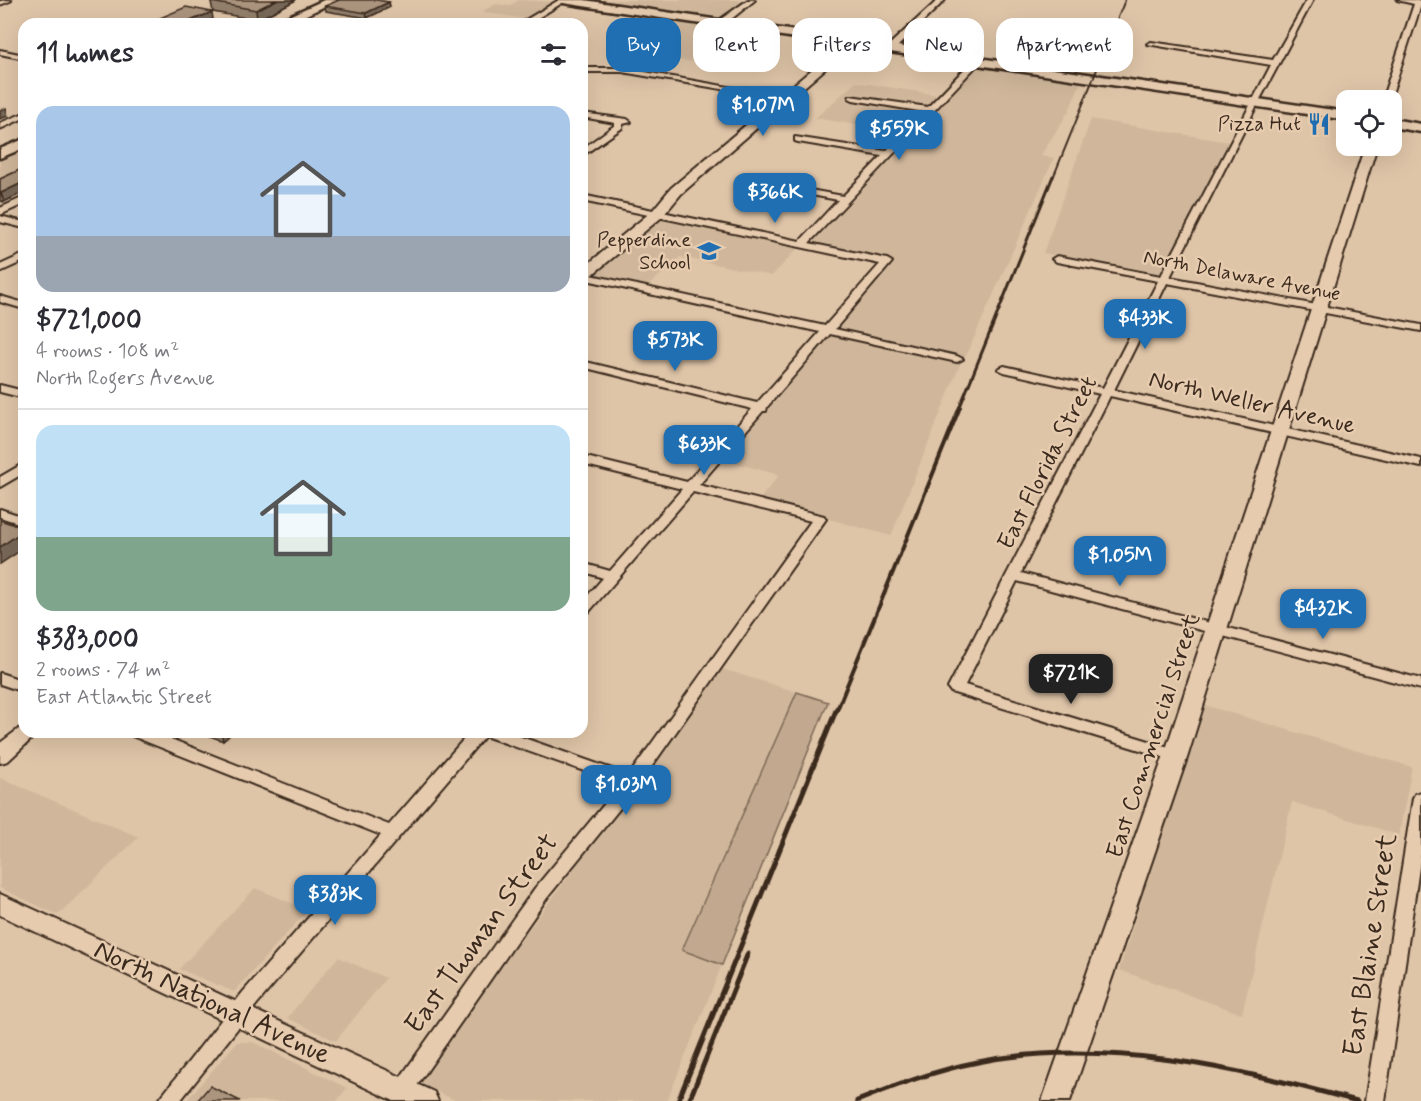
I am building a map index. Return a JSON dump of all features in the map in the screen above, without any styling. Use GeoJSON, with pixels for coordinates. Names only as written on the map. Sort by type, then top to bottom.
{"type":"FeatureCollection","features":[{"type":"Feature","properties":{"kind":"main road"},"geometry":{"type":"LineString","coordinates":[[309,9],[321,0]]}},
{"type":"Feature","properties":{"kind":"main road"},"geometry":{"type":"LineString","coordinates":[[290,18],[333,0]]}},
{"type":"Feature","properties":{"kind":"main road"},"geometry":{"type":"LineString","coordinates":[[564,0],[597,2]]}},
{"type":"Feature","properties":{"kind":"main road"},"geometry":{"type":"LineString","coordinates":[[573,0],[693,18]]}},
{"type":"Feature","properties":{"kind":"main road"},"geometry":{"type":"LineString","coordinates":[[984,62],[1109,83],[1336,114]]}},
{"type":"Feature","properties":{"kind":"main road"},"geometry":{"type":"LineString","coordinates":[[1402,125],[1421,128]]}},
{"type":"Feature","properties":{"kind":"main road"},"geometry":{"type":"LineString","coordinates":[[0,154],[18,146]]}},
{"type":"Feature","properties":{"kind":"street"},"geometry":{"type":"LineString","coordinates":[[0,3],[8,0]]}},
{"type":"Feature","properties":{"kind":"street"},"geometry":{"type":"LineString","coordinates":[[533,18],[564,0]]}},
{"type":"Feature","properties":{"kind":"street"},"geometry":{"type":"LineString","coordinates":[[728,18],[752,0]]}},
{"type":"Feature","properties":{"kind":"street"},"geometry":{"type":"LineString","coordinates":[[892,47],[942,0]]}},
{"type":"Feature","properties":{"kind":"street","name":"East Florida Street"},"geometry":{"type":"LineString","coordinates":[[1176,754],[956,688],[1254,103],[1310,0]]}},
{"type":"Feature","properties":{"kind":"street"},"geometry":{"type":"LineString","coordinates":[[1389,90],[1419,2],[1400,0]]}},
{"type":"Feature","properties":{"kind":"street"},"geometry":{"type":"LineString","coordinates":[[1151,45],[1276,63]]}},
{"type":"Feature","properties":{"kind":"street"},"geometry":{"type":"LineString","coordinates":[[0,52],[18,56]]}},
{"type":"Feature","properties":{"kind":"street"},"geometry":{"type":"LineString","coordinates":[[588,70],[622,70],[786,98]]}},
{"type":"Feature","properties":{"kind":"street"},"geometry":{"type":"LineString","coordinates":[[588,271],[657,214],[676,191],[816,72]]}},
{"type":"Feature","properties":{"kind":"street"},"geometry":{"type":"LineString","coordinates":[[802,244],[966,72]]}},
{"type":"Feature","properties":{"kind":"street"},"geometry":{"type":"LineString","coordinates":[[853,98],[930,110]]}},
{"type":"Feature","properties":{"kind":"street"},"geometry":{"type":"LineString","coordinates":[[588,116],[624,123],[588,148]]}},
{"type":"Feature","properties":{"kind":"street"},"geometry":{"type":"LineString","coordinates":[[0,126],[18,118]]}},
{"type":"Feature","properties":{"kind":"street"},"geometry":{"type":"LineString","coordinates":[[798,139],[887,154]]}},
{"type":"Feature","properties":{"kind":"street","name":"East Commercial Street"},"geometry":{"type":"LineString","coordinates":[[1056,1101],[1176,754],[1368,156]]}},
{"type":"Feature","properties":{"kind":"street"},"geometry":{"type":"LineString","coordinates":[[753,181],[845,199]]}},
{"type":"Feature","properties":{"kind":"street"},"geometry":{"type":"LineString","coordinates":[[588,199],[887,262],[762,408],[588,604]]}},
{"type":"Feature","properties":{"kind":"street"},"geometry":{"type":"LineString","coordinates":[[0,212],[18,203]]}},
{"type":"Feature","properties":{"kind":"street"},"geometry":{"type":"LineString","coordinates":[[0,219],[18,223]]}},
{"type":"Feature","properties":{"kind":"street","name":"North Delaware Avenue"},"geometry":{"type":"LineString","coordinates":[[1057,259],[1421,328]]}},
{"type":"Feature","properties":{"kind":"street"},"geometry":{"type":"LineString","coordinates":[[0,269],[18,260]]}},
{"type":"Feature","properties":{"kind":"street"},"geometry":{"type":"LineString","coordinates":[[588,277],[957,359]]}},
{"type":"Feature","properties":{"kind":"street"},"geometry":{"type":"LineString","coordinates":[[0,300],[18,304]]}},
{"type":"Feature","properties":{"kind":"street"},"geometry":{"type":"LineString","coordinates":[[588,365],[762,408]]}},
{"type":"Feature","properties":{"kind":"street","name":"North Weller Avenue"},"geometry":{"type":"LineString","coordinates":[[1004,369],[1421,463]]}},
{"type":"Feature","properties":{"kind":"street"},"geometry":{"type":"LineString","coordinates":[[0,388],[18,393]]}},
{"type":"Feature","properties":{"kind":"street"},"geometry":{"type":"LineString","coordinates":[[588,462],[690,489]]}},
{"type":"Feature","properties":{"kind":"street"},"geometry":{"type":"LineString","coordinates":[[0,483],[18,471]]}},
{"type":"Feature","properties":{"kind":"street","name":"East Thoman Street"},"geometry":{"type":"LineString","coordinates":[[413,1096],[541,893],[632,782],[819,519],[690,489]]}},
{"type":"Feature","properties":{"kind":"street"},"geometry":{"type":"LineString","coordinates":[[0,513],[18,520]]}},
{"type":"Feature","properties":{"kind":"street"},"geometry":{"type":"LineString","coordinates":[[588,569],[612,576]]}},
{"type":"Feature","properties":{"kind":"street"},"geometry":{"type":"LineString","coordinates":[[1015,576],[1421,684]]}},
{"type":"Feature","properties":{"kind":"street"},"geometry":{"type":"LineString","coordinates":[[0,678],[18,685]]}},
{"type":"Feature","properties":{"kind":"street"},"geometry":{"type":"LineString","coordinates":[[0,755],[21,738]]}},
{"type":"Feature","properties":{"kind":"street"},"geometry":{"type":"LineString","coordinates":[[153,738],[391,832]]}},
{"type":"Feature","properties":{"kind":"street"},"geometry":{"type":"LineString","coordinates":[[168,1101],[236,1014],[473,738]]}},
{"type":"Feature","properties":{"kind":"street"},"geometry":{"type":"LineString","coordinates":[[507,738],[632,782]]}},
{"type":"Feature","properties":{"kind":"street","name":"East Blaine Street"},"geometry":{"type":"LineString","coordinates":[[1375,1101],[1416,862],[1421,798]]}},
{"type":"Feature","properties":{"kind":"street","name":"North National Avenue"},"geometry":{"type":"LineString","coordinates":[[0,904],[413,1096]]}},
{"type":"Feature","properties":{"kind":"shaded area"},"geometry":{"type":"Polygon","coordinates":[[[519,0],[557,2],[529,18],[481,12],[496,4],[509,6],[519,0]]]}},
{"type":"Feature","properties":{"kind":"shaded area"},"geometry":{"type":"Polygon","coordinates":[[[596,0],[746,1],[721,18],[596,0]]]}},
{"type":"Feature","properties":{"kind":"shaded area"},"geometry":{"type":"Polygon","coordinates":[[[681,20],[693,22],[693,62],[681,60],[681,20]]]}},
{"type":"Feature","properties":{"kind":"shaded area"},"geometry":{"type":"Polygon","coordinates":[[[984,67],[996,69],[996,72],[1015,72],[1081,82],[1069,111],[1041,155],[1054,158],[967,354],[963,358],[839,329],[839,325],[891,260],[809,242],[969,72],[984,72],[984,67]]]}},
{"type":"Feature","properties":{"kind":"shaded area"},"geometry":{"type":"Polygon","coordinates":[[[856,82],[938,95],[903,133],[815,118],[856,82]]]}},
{"type":"Feature","properties":{"kind":"shaded area"},"geometry":{"type":"Polygon","coordinates":[[[1091,119],[1229,142],[1160,276],[1043,253],[1091,119]]]}},
{"type":"Feature","properties":{"kind":"shaded area"},"geometry":{"type":"Polygon","coordinates":[[[18,150],[18,198],[0,207],[0,159],[18,150]]]}},
{"type":"Feature","properties":{"kind":"shaded area","name":"Pepperdine School"},"geometry":{"type":"Polygon","coordinates":[[[662,218],[800,246],[772,276],[680,257],[648,286],[594,274],[662,218]]]}},
{"type":"Feature","properties":{"kind":"shaded area"},"geometry":{"type":"Polygon","coordinates":[[[838,335],[961,362],[891,536],[759,500],[779,475],[721,459],[830,336],[838,335]]]}},
{"type":"Feature","properties":{"kind":"shaded area"},"geometry":{"type":"Polygon","coordinates":[[[719,668],[797,692],[682,950],[722,965],[667,1101],[457,1101],[424,1086],[420,1082],[425,1068],[634,789],[719,668]]]}},
{"type":"Feature","properties":{"kind":"shaded area"},"geometry":{"type":"Polygon","coordinates":[[[797,692],[828,702],[722,965],[682,950],[797,692]]]}},
{"type":"Feature","properties":{"kind":"shaded area"},"geometry":{"type":"Polygon","coordinates":[[[1204,705],[1412,767],[1399,835],[1292,802],[1242,1014],[1119,970],[1204,705]]]}},
{"type":"Feature","properties":{"kind":"shaded area"},"geometry":{"type":"Polygon","coordinates":[[[0,778],[139,837],[58,915],[0,888],[0,778]]]}},
{"type":"Feature","properties":{"kind":"shaded area"},"geometry":{"type":"Polygon","coordinates":[[[255,888],[308,910],[234,992],[179,969],[255,888]]]}},
{"type":"Feature","properties":{"kind":"shaded area"},"geometry":{"type":"Polygon","coordinates":[[[338,957],[386,978],[336,1041],[287,1018],[338,957]]]}},
{"type":"Feature","properties":{"kind":"shaded area"},"geometry":{"type":"Polygon","coordinates":[[[237,1042],[253,1042],[347,1088],[337,1101],[186,1101],[237,1042]]]}},
{"type":"Feature","properties":{"kind":"building"},"geometry":{"type":"Polygon","coordinates":[[[217,0],[276,0],[256,10],[211,2],[217,0]]]}},
{"type":"Feature","properties":{"kind":"building"},"geometry":{"type":"Polygon","coordinates":[[[339,0],[389,2],[366,13],[325,6],[339,0]]]}},
{"type":"Feature","properties":{"kind":"building"},"geometry":{"type":"Polygon","coordinates":[[[186,7],[212,12],[198,18],[160,18],[186,7]]]}},
{"type":"Feature","properties":{"kind":"building"},"geometry":{"type":"Polygon","coordinates":[[[18,171],[18,185],[0,193],[0,179],[18,171]]]}},
{"type":"Feature","properties":{"kind":"building"},"geometry":{"type":"Polygon","coordinates":[[[0,520],[18,526],[18,534],[0,547],[0,520]]]}},
{"type":"Feature","properties":{"kind":"building"},"geometry":{"type":"Polygon","coordinates":[[[210,1086],[240,1101],[197,1101],[210,1086]]]}},
{"type":"Feature","properties":{"kind":"railway"},"geometry":{"type":"LineString","coordinates":[[1053,178],[1125,0]]}},
{"type":"Feature","properties":{"kind":"railway"},"geometry":{"type":"LineString","coordinates":[[959,409],[1053,176]]}},
{"type":"Feature","properties":{"kind":"railway"},"geometry":{"type":"LineString","coordinates":[[837,710],[960,407]]}},
{"type":"Feature","properties":{"kind":"railway"},"geometry":{"type":"LineString","coordinates":[[678,1101],[837,708]]}},
{"type":"Feature","properties":{"kind":"railway"},"geometry":{"type":"LineString","coordinates":[[689,1101],[748,953]]}},
{"type":"Feature","properties":{"kind":"railway"},"geometry":{"type":"LineString","coordinates":[[857,1101],[917,1078],[962,1065],[1026,1055],[1074,1053],[1122,1055],[1217,1068],[1264,1077],[1357,1101]]}},
{"type":"Feature","properties":{"kind":"place","name":"Pizza Hut"},"geometry":{"type":"Point","coordinates":[1319,124]}},
{"type":"Feature","properties":{"kind":"place","name":"Pepperdine School"},"geometry":{"type":"Point","coordinates":[709,251]}}]}
